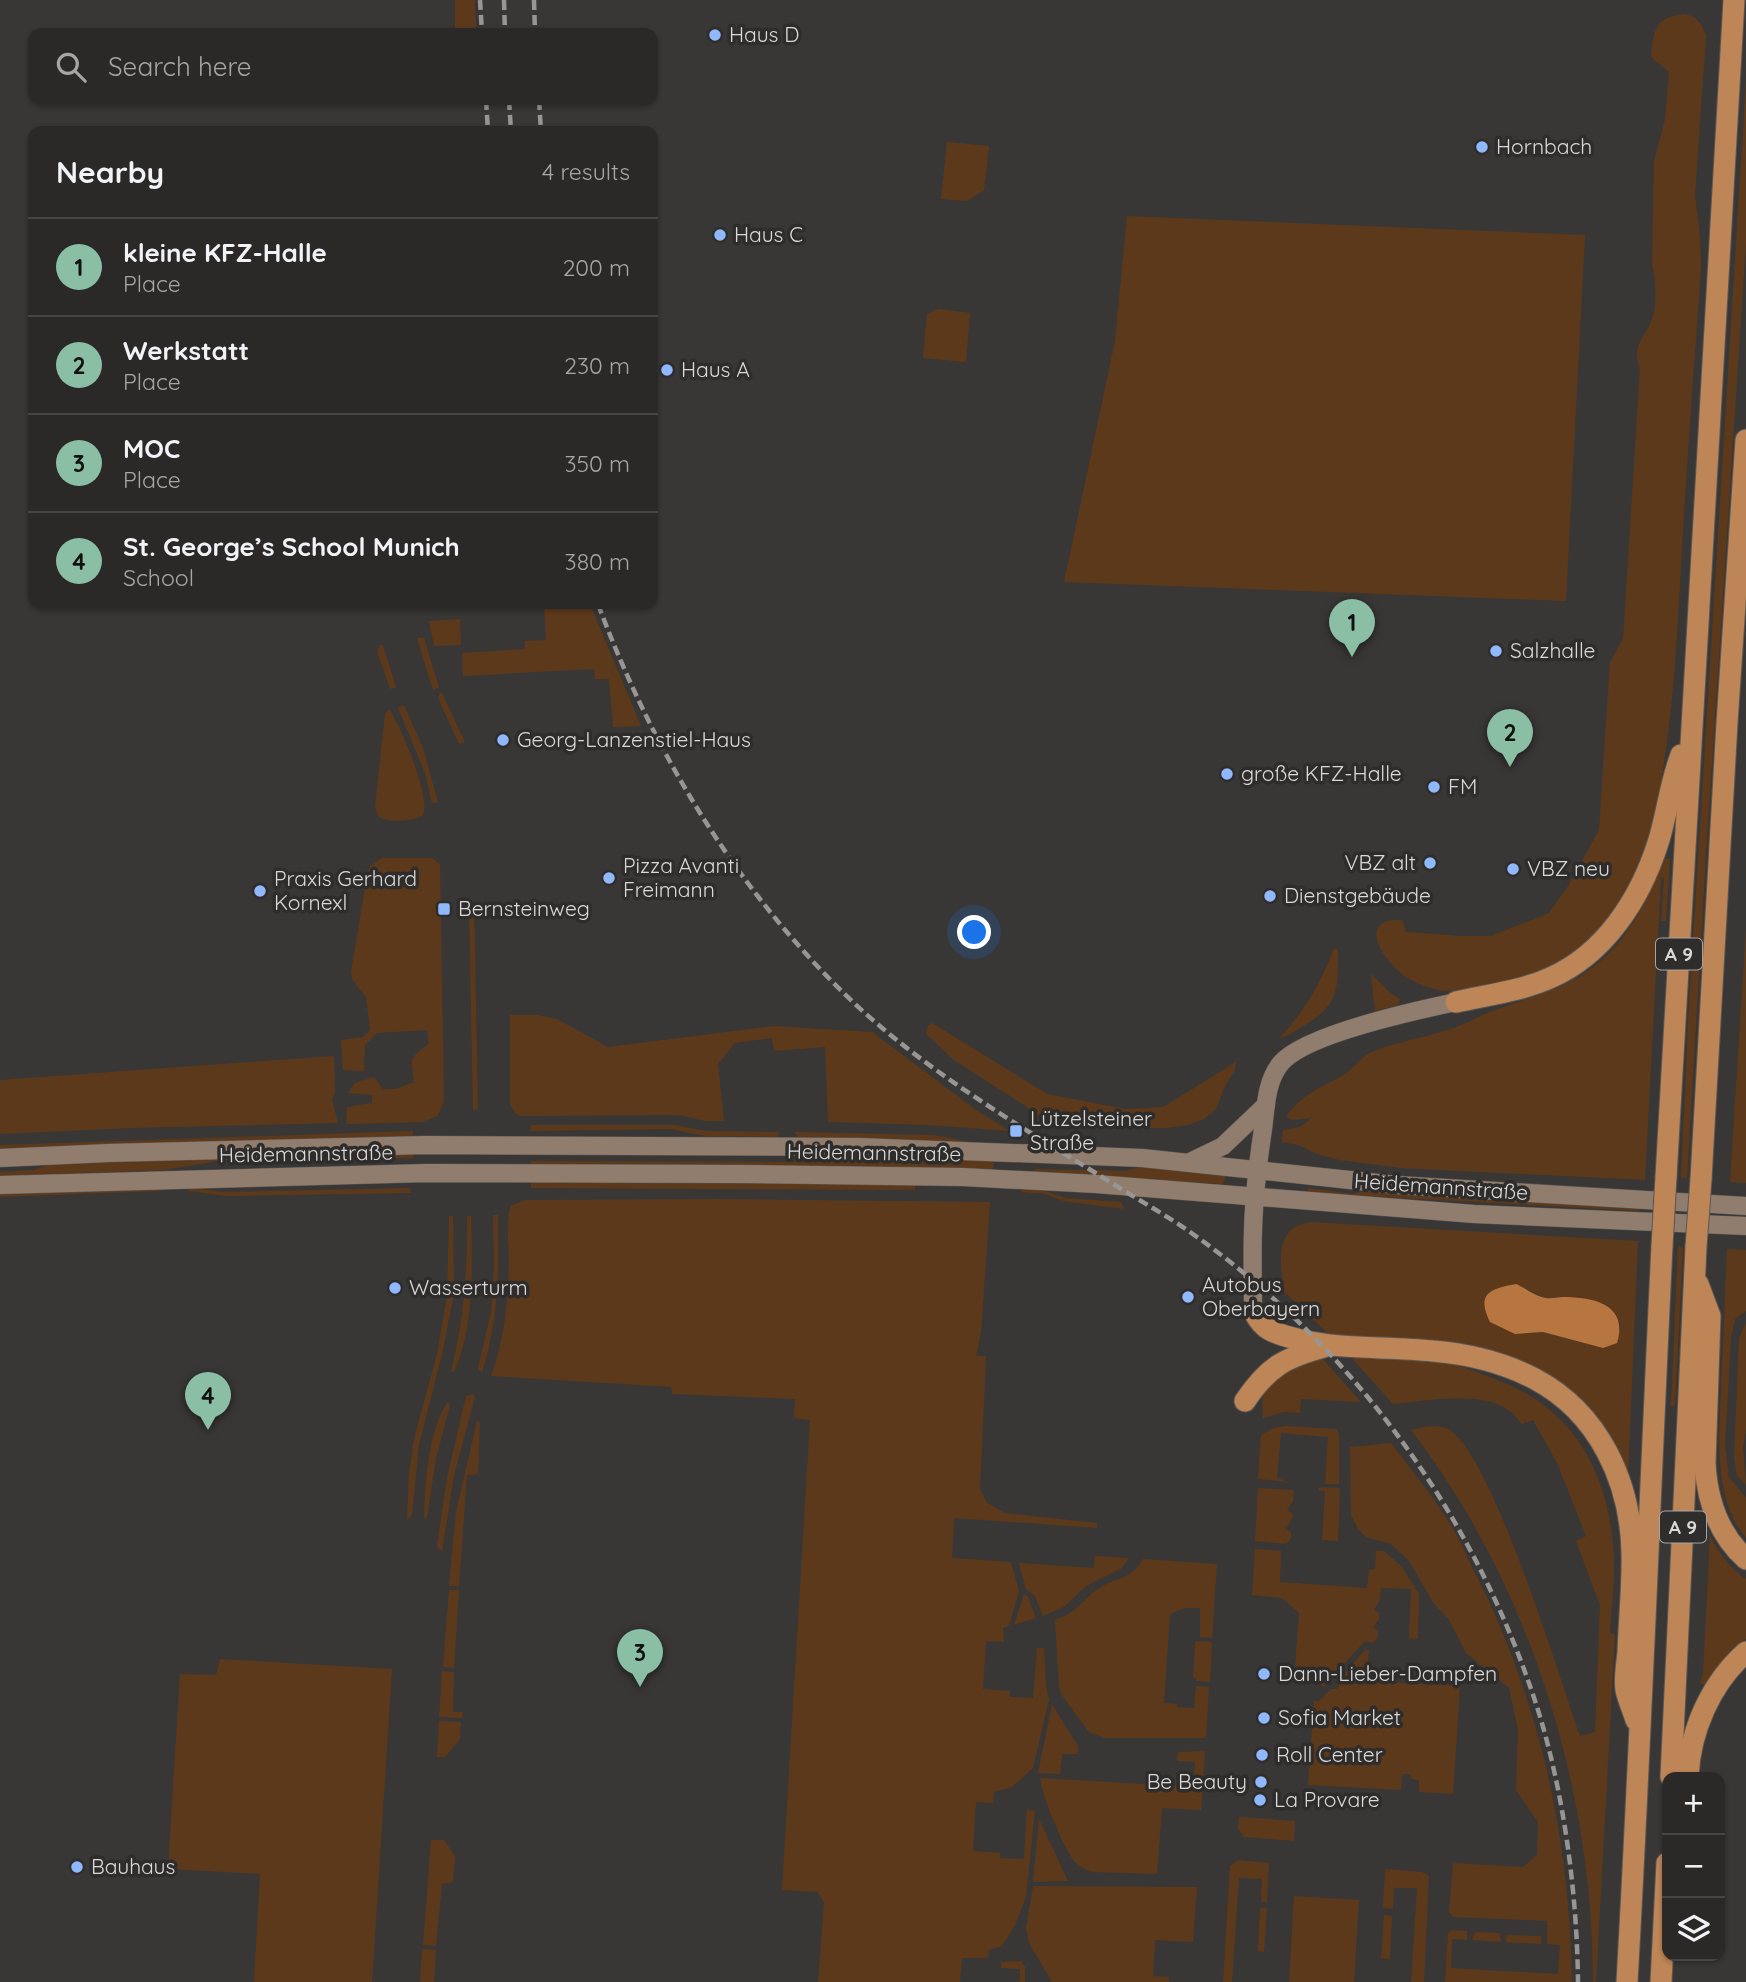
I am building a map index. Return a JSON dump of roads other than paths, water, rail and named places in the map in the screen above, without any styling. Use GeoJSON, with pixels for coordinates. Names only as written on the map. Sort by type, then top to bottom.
{"type":"FeatureCollection","features":[{"type":"Feature","properties":{"kind":"highway","name":"A 9"},"geometry":{"type":"LineString","coordinates":[[1627,1982],[1641,1735],[1645,1583],[1662,1246],[1734,0]]}},
{"type":"Feature","properties":{"kind":"highway","name":"A 9"},"geometry":{"type":"LineString","coordinates":[[1671,1772],[1694,1276],[1746,440]]}},
{"type":"Feature","properties":{"kind":"highway"},"geometry":{"type":"LineString","coordinates":[[1457,1002],[1550,978],[1579,961],[1600,944],[1620,921],[1640,886],[1657,844],[1679,761],[1691,730]]}},
{"type":"Feature","properties":{"kind":"highway"},"geometry":{"type":"LineString","coordinates":[[1694,1276],[1710,1316],[1706,1488],[1724,1532],[1746,1559]]}},
{"type":"Feature","properties":{"kind":"highway"},"geometry":{"type":"LineString","coordinates":[[1253,1310],[1259,1321],[1269,1330],[1329,1346],[1433,1350],[1508,1366],[1562,1396],[1582,1415],[1600,1437],[1624,1494],[1632,1551],[1626,1688],[1641,1735]]}},
{"type":"Feature","properties":{"kind":"highway"},"geometry":{"type":"LineString","coordinates":[[1245,1401],[1260,1379],[1274,1367],[1295,1355],[1329,1346]]}},
{"type":"Feature","properties":{"kind":"highway"},"geometry":{"type":"LineString","coordinates":[[1689,1772],[1695,1737],[1713,1692],[1726,1671],[1746,1652]]}},
{"type":"Feature","properties":{"kind":"highway"},"geometry":{"type":"LineString","coordinates":[[1661,1982],[1666,1898]]}},
{"type":"Feature","properties":{"kind":"main road"},"geometry":{"type":"LineString","coordinates":[[1253,1310],[1252,1234],[1270,1079],[1282,1061],[1342,1032],[1398,1014],[1457,1002]]}},
{"type":"Feature","properties":{"kind":"main road"},"geometry":{"type":"LineString","coordinates":[[1191,1162],[1223,1146],[1266,1105]]}},
{"type":"Feature","properties":{"kind":"main road","name":"Heidemannstraße"},"geometry":{"type":"LineString","coordinates":[[0,1158],[426,1145],[859,1147],[1191,1162],[1397,1185],[1746,1206]]}},
{"type":"Feature","properties":{"kind":"main road"},"geometry":{"type":"LineString","coordinates":[[1011,1181],[1015,1152]]}},
{"type":"Feature","properties":{"kind":"main road","name":"Heidemannstraße"},"geometry":{"type":"LineString","coordinates":[[0,1185],[428,1173],[963,1177],[1096,1184],[1474,1214],[1746,1226]]}},
{"type":"Feature","properties":{"kind":"railway"},"geometry":{"type":"LineString","coordinates":[[480,0],[482,28]]}},
{"type":"Feature","properties":{"kind":"railway"},"geometry":{"type":"LineString","coordinates":[[504,0],[505,28]]}},
{"type":"Feature","properties":{"kind":"railway"},"geometry":{"type":"LineString","coordinates":[[534,0],[535,28]]}},
{"type":"Feature","properties":{"kind":"railway"},"geometry":{"type":"LineString","coordinates":[[486,105],[488,126]]}},
{"type":"Feature","properties":{"kind":"railway"},"geometry":{"type":"LineString","coordinates":[[509,105],[511,126]]}},
{"type":"Feature","properties":{"kind":"railway"},"geometry":{"type":"LineString","coordinates":[[539,105],[541,126]]}},
{"type":"Feature","properties":{"kind":"railway"},"geometry":{"type":"LineString","coordinates":[[600,609],[620,660],[673,767],[737,868],[812,960],[854,1003],[947,1078],[1181,1226],[1247,1276],[1301,1324],[1350,1377],[1396,1433],[1473,1554],[1504,1619],[1530,1686],[1551,1757],[1566,1832],[1575,1908],[1578,1982]]}},
{"type":"Feature","properties":{"kind":"place","name":"Haus D"},"geometry":{"type":"Point","coordinates":[715,35]}},
{"type":"Feature","properties":{"kind":"place","name":"Hornbach"},"geometry":{"type":"Point","coordinates":[1482,147]}},
{"type":"Feature","properties":{"kind":"place","name":"Haus C"},"geometry":{"type":"Point","coordinates":[720,235]}},
{"type":"Feature","properties":{"kind":"place","name":"Haus A"},"geometry":{"type":"Point","coordinates":[667,370]}},
{"type":"Feature","properties":{"kind":"place","name":"Salzhalle"},"geometry":{"type":"Point","coordinates":[1496,651]}},
{"type":"Feature","properties":{"kind":"place","name":"kleine KFZ-Halle"},"geometry":{"type":"Point","coordinates":[1352,657]}},
{"type":"Feature","properties":{"kind":"place","name":"Georg-Lanzenstiel-Haus"},"geometry":{"type":"Point","coordinates":[503,740]}},
{"type":"Feature","properties":{"kind":"place","name":"Werkstatt"},"geometry":{"type":"Point","coordinates":[1510,767]}},
{"type":"Feature","properties":{"kind":"place","name":"große KFZ-Halle"},"geometry":{"type":"Point","coordinates":[1227,774]}},
{"type":"Feature","properties":{"kind":"place","name":"FM"},"geometry":{"type":"Point","coordinates":[1434,787]}},
{"type":"Feature","properties":{"kind":"place","name":"VBZ alt"},"geometry":{"type":"Point","coordinates":[1430,863]}},
{"type":"Feature","properties":{"kind":"place","name":"VBZ neu"},"geometry":{"type":"Point","coordinates":[1513,869]}},
{"type":"Feature","properties":{"kind":"place","name":"Pizza Avanti Freimann"},"geometry":{"type":"Point","coordinates":[609,878]}},
{"type":"Feature","properties":{"kind":"place","name":"Praxis Gerhard Kornexl"},"geometry":{"type":"Point","coordinates":[260,891]}},
{"type":"Feature","properties":{"kind":"place","name":"Dienstgebäude"},"geometry":{"type":"Point","coordinates":[1270,896]}},
{"type":"Feature","properties":{"kind":"place","name":"Bernsteinweg"},"geometry":{"type":"Point","coordinates":[444,909]}},
{"type":"Feature","properties":{"kind":"place","name":"Lützelsteiner Straße"},"geometry":{"type":"Point","coordinates":[1016,1131]}},
{"type":"Feature","properties":{"kind":"place","name":"Wasserturm"},"geometry":{"type":"Point","coordinates":[395,1288]}},
{"type":"Feature","properties":{"kind":"place","name":"Autobus Oberbayern"},"geometry":{"type":"Point","coordinates":[1188,1297]}},
{"type":"Feature","properties":{"kind":"place","name":"St. George’s School Munich"},"geometry":{"type":"Point","coordinates":[208,1430]}},
{"type":"Feature","properties":{"kind":"place","name":"Dann-Lieber-Dampfen"},"geometry":{"type":"Point","coordinates":[1264,1674]}},
{"type":"Feature","properties":{"kind":"place","name":"MOC"},"geometry":{"type":"Point","coordinates":[640,1687]}},
{"type":"Feature","properties":{"kind":"place","name":"Sofia Market"},"geometry":{"type":"Point","coordinates":[1264,1718]}},
{"type":"Feature","properties":{"kind":"place","name":"Roll Center"},"geometry":{"type":"Point","coordinates":[1262,1755]}},
{"type":"Feature","properties":{"kind":"place","name":"Be Beauty"},"geometry":{"type":"Point","coordinates":[1261,1782]}},
{"type":"Feature","properties":{"kind":"place","name":"La Provare"},"geometry":{"type":"Point","coordinates":[1260,1800]}},
{"type":"Feature","properties":{"kind":"place","name":"Bauhaus"},"geometry":{"type":"Point","coordinates":[77,1867]}}]}
